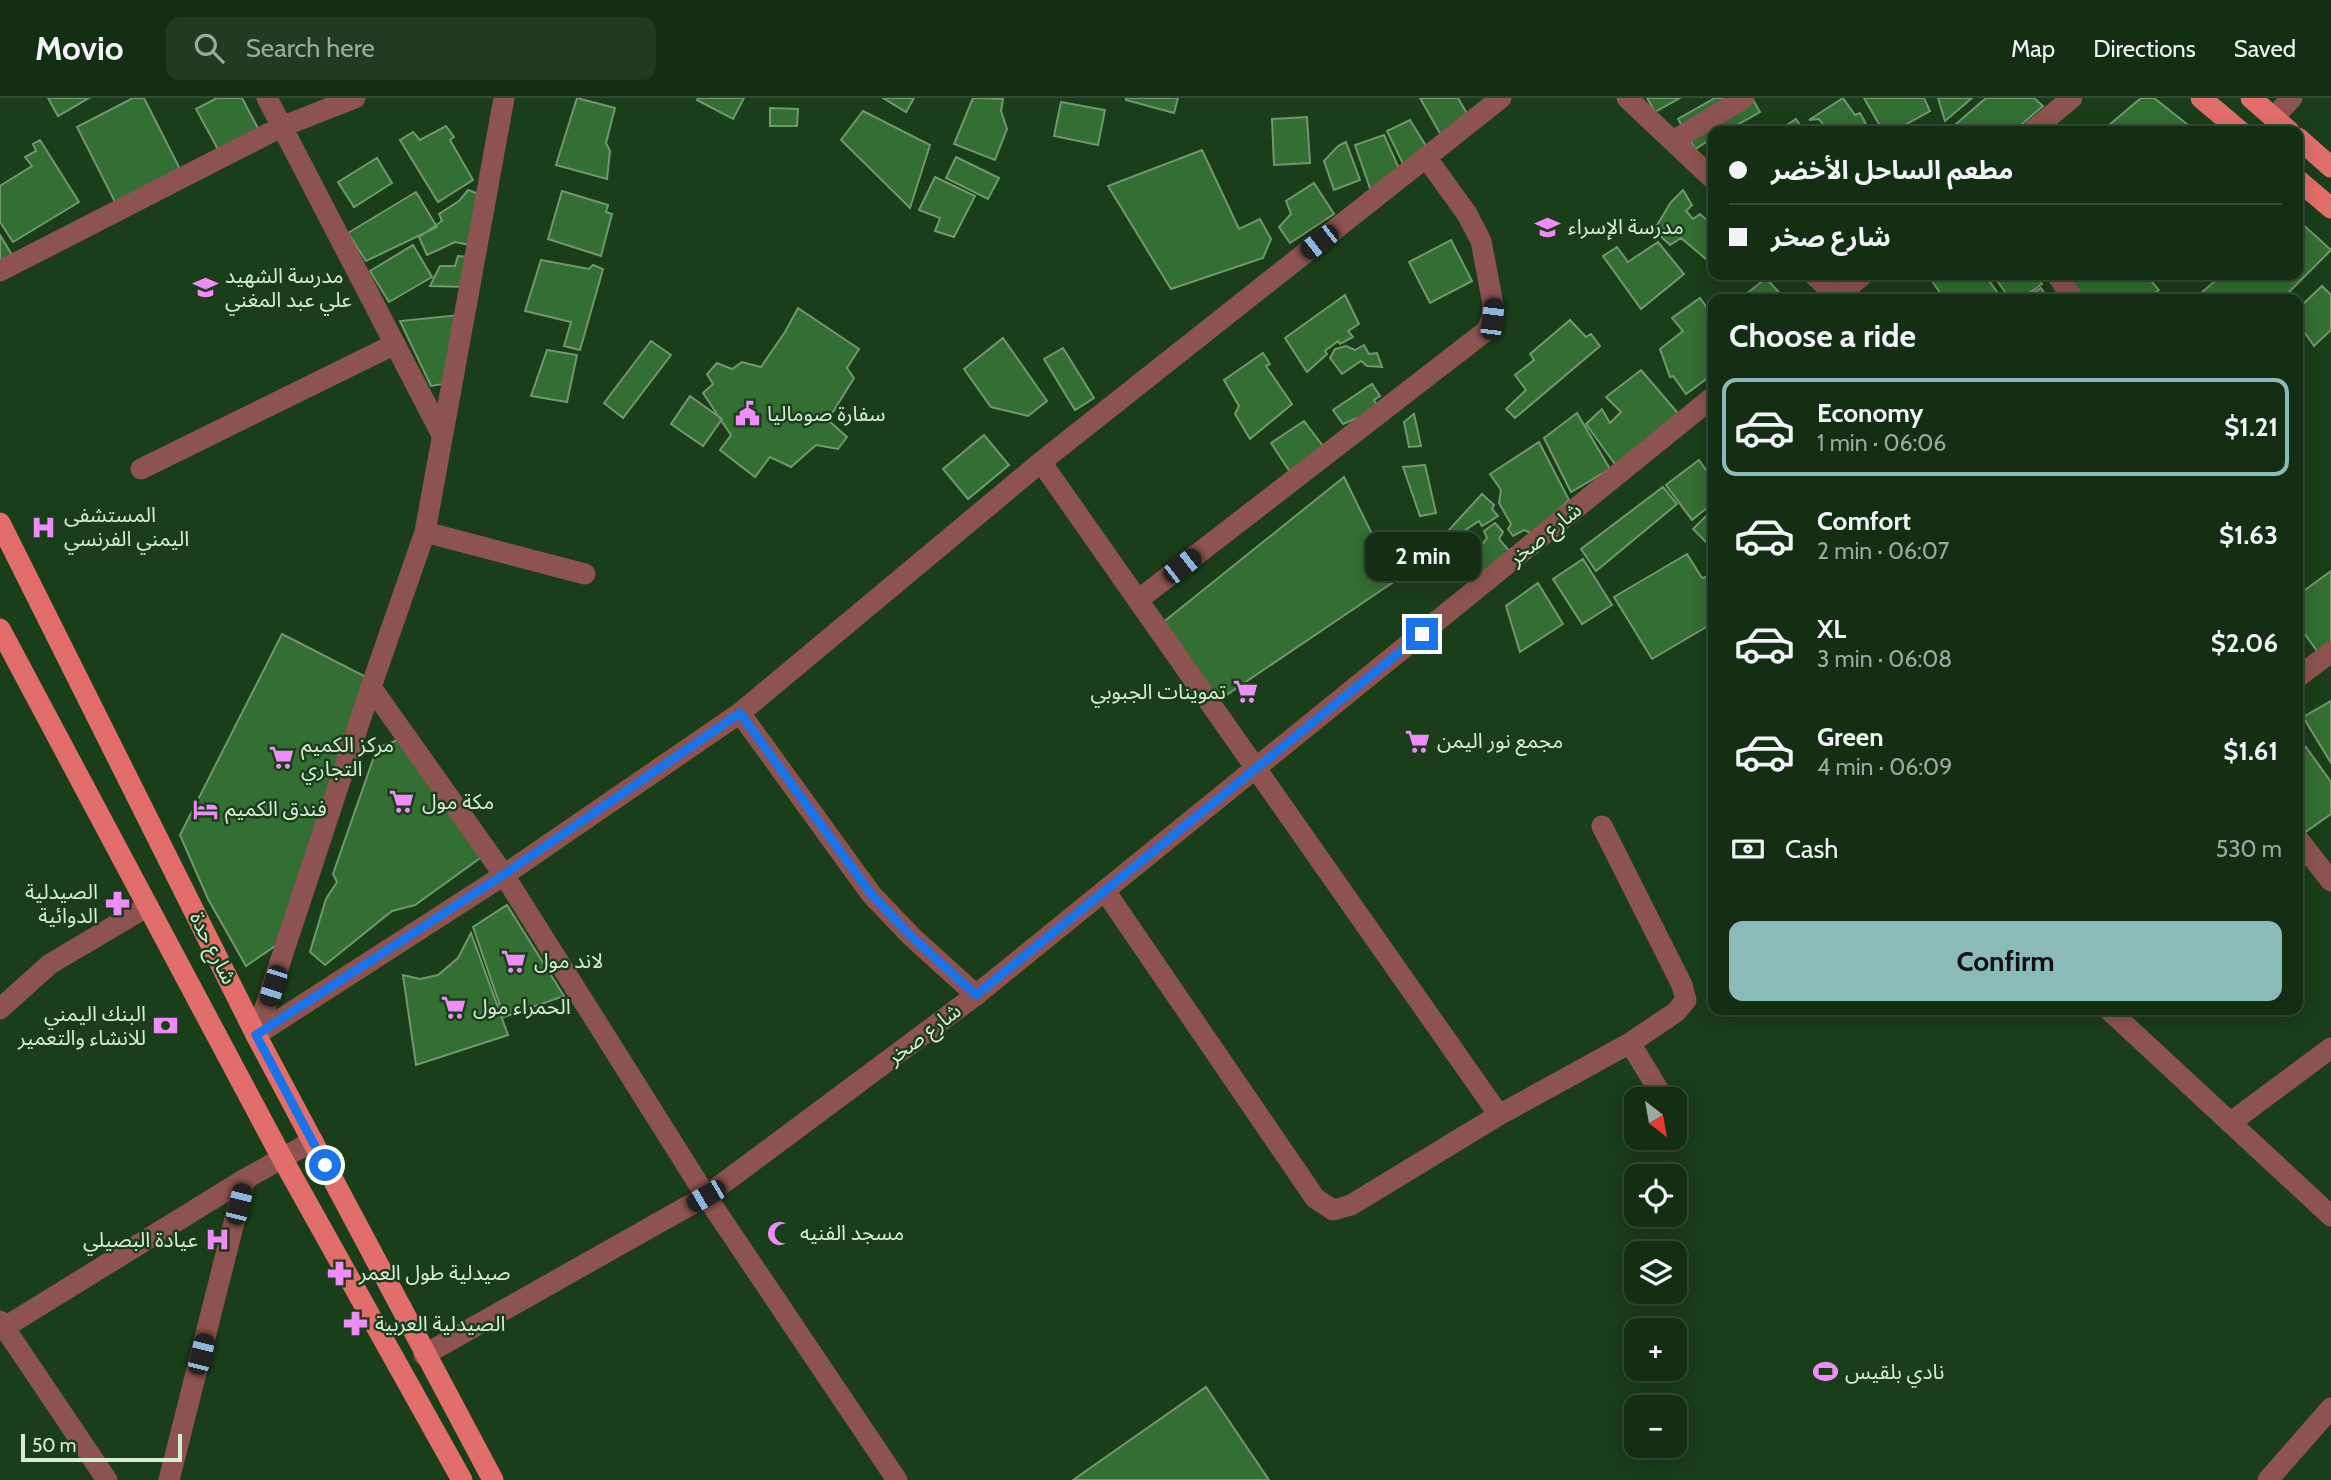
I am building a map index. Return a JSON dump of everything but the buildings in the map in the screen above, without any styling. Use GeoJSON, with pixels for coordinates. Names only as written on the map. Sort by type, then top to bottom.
{"type":"FeatureCollection","features":[{"type":"Feature","properties":{"kind":"main road"},"geometry":{"type":"LineString","coordinates":[[2201,98],[2234,126]]}},
{"type":"Feature","properties":{"kind":"main road"},"geometry":{"type":"LineString","coordinates":[[2250,98],[2281,125]]}},
{"type":"Feature","properties":{"kind":"main road"},"geometry":{"type":"LineString","coordinates":[[2303,142],[2331,167]]}},
{"type":"Feature","properties":{"kind":"main road"},"geometry":{"type":"LineString","coordinates":[[2303,184],[2331,208]]}},
{"type":"Feature","properties":{"kind":"main road","name":"شارع حدة"},"geometry":{"type":"LineString","coordinates":[[0,523],[256,1035],[424,1355],[493,1480]]}},
{"type":"Feature","properties":{"kind":"main road","name":"شارع حدة"},"geometry":{"type":"LineString","coordinates":[[0,629],[282,1157],[462,1480]]}},
{"type":"Feature","properties":{"kind":"street"},"geometry":{"type":"LineString","coordinates":[[267,98],[441,433]]}},
{"type":"Feature","properties":{"kind":"street"},"geometry":{"type":"LineString","coordinates":[[0,271],[281,127],[355,98]]}},
{"type":"Feature","properties":{"kind":"street"},"geometry":{"type":"LineString","coordinates":[[256,1035],[425,532],[504,98]]}},
{"type":"Feature","properties":{"kind":"street"},"geometry":{"type":"LineString","coordinates":[[256,1035],[503,875],[740,713],[1041,462],[1501,98]]}},
{"type":"Feature","properties":{"kind":"street"},"geometry":{"type":"LineString","coordinates":[[1627,98],[1708,174]]}},
{"type":"Feature","properties":{"kind":"street"},"geometry":{"type":"LineString","coordinates":[[1673,141],[1744,98]]}},
{"type":"Feature","properties":{"kind":"street"},"geometry":{"type":"LineString","coordinates":[[2038,126],[2072,98]]}},
{"type":"Feature","properties":{"kind":"street"},"geometry":{"type":"LineString","coordinates":[[2281,125],[2292,98]]}},
{"type":"Feature","properties":{"kind":"street"},"geometry":{"type":"LineString","coordinates":[[1138,600],[1486,331],[1492,319],[1493,304],[1481,242],[1467,214],[1426,157]]}},
{"type":"Feature","properties":{"kind":"street"},"geometry":{"type":"LineString","coordinates":[[1819,280],[1833,294]]}},
{"type":"Feature","properties":{"kind":"street"},"geometry":{"type":"LineString","coordinates":[[1842,294],[1857,280]]}},
{"type":"Feature","properties":{"kind":"street"},"geometry":{"type":"LineString","coordinates":[[141,469],[395,344]]}},
{"type":"Feature","properties":{"kind":"street","name":"شارع صخر"},"geometry":{"type":"LineString","coordinates":[[424,1355],[706,1196],[976,995],[1708,401]]}},
{"type":"Feature","properties":{"kind":"street"},"geometry":{"type":"LineString","coordinates":[[1041,462],[1499,1115]]}},
{"type":"Feature","properties":{"kind":"street"},"geometry":{"type":"LineString","coordinates":[[425,532],[585,574]]}},
{"type":"Feature","properties":{"kind":"street"},"geometry":{"type":"LineString","coordinates":[[2303,673],[2331,652]]}},
{"type":"Feature","properties":{"kind":"street"},"geometry":{"type":"LineString","coordinates":[[371,687],[503,875],[706,1196],[897,1480]]}},
{"type":"Feature","properties":{"kind":"street"},"geometry":{"type":"LineString","coordinates":[[740,713],[871,894],[911,936],[976,995]]}},
{"type":"Feature","properties":{"kind":"street"},"geometry":{"type":"LineString","coordinates":[[1105,891],[1315,1198],[1333,1210],[1351,1205],[1499,1115],[1630,1042],[1675,1012],[1686,1000],[1682,985],[1602,826]]}},
{"type":"Feature","properties":{"kind":"street"},"geometry":{"type":"LineString","coordinates":[[2303,845],[2331,881]]}},
{"type":"Feature","properties":{"kind":"street"},"geometry":{"type":"LineString","coordinates":[[0,1009],[50,964],[148,906]]}},
{"type":"Feature","properties":{"kind":"street"},"geometry":{"type":"LineString","coordinates":[[2114,1015],[2331,1216]]}},
{"type":"Feature","properties":{"kind":"street"},"geometry":{"type":"LineString","coordinates":[[1630,1042],[1657,1087]]}},
{"type":"Feature","properties":{"kind":"street"},"geometry":{"type":"LineString","coordinates":[[2230,1123],[2331,1048]]}},
{"type":"Feature","properties":{"kind":"street"},"geometry":{"type":"LineString","coordinates":[[107,1480],[2,1326],[245,1179],[313,1141]]}},
{"type":"Feature","properties":{"kind":"street"},"geometry":{"type":"LineString","coordinates":[[169,1480],[245,1179]]}},
{"type":"Feature","properties":{"kind":"street"},"geometry":{"type":"LineString","coordinates":[[2268,1480],[2331,1408]]}},
{"type":"Feature","properties":{"kind":"place","name":"مدرسة الإسراء"},"geometry":{"type":"Point","coordinates":[1548,227]}},
{"type":"Feature","properties":{"kind":"place","name":"مدرسة الشهيد علي عبد المغني"},"geometry":{"type":"Point","coordinates":[205,288]}},
{"type":"Feature","properties":{"kind":"place","name":"سفارة صوماليا"},"geometry":{"type":"Point","coordinates":[747,414]}},
{"type":"Feature","properties":{"kind":"place","name":"المستشفى اليمني الفرنسي"},"geometry":{"type":"Point","coordinates":[44,527]}},
{"type":"Feature","properties":{"kind":"place","name":"تموينات الجبوبي"},"geometry":{"type":"Point","coordinates":[1246,692]}},
{"type":"Feature","properties":{"kind":"place","name":"مجمع نور اليمن"},"geometry":{"type":"Point","coordinates":[1417,741]}},
{"type":"Feature","properties":{"kind":"place","name":"مركز الكميم التجاري"},"geometry":{"type":"Point","coordinates":[281,757]}},
{"type":"Feature","properties":{"kind":"place","name":"مكة مول"},"geometry":{"type":"Point","coordinates":[402,802]}},
{"type":"Feature","properties":{"kind":"place","name":"فندق الكميم"},"geometry":{"type":"Point","coordinates":[205,809]}},
{"type":"Feature","properties":{"kind":"place","name":"الصيدلية الدوائية"},"geometry":{"type":"Point","coordinates":[118,904]}},
{"type":"Feature","properties":{"kind":"place","name":"لاند مول"},"geometry":{"type":"Point","coordinates":[514,961]}},
{"type":"Feature","properties":{"kind":"place","name":"الحمراء مول"},"geometry":{"type":"Point","coordinates":[453,1007]}},
{"type":"Feature","properties":{"kind":"place","name":"البنك اليمني للانشاء والتعمير"},"geometry":{"type":"Point","coordinates":[166,1026]}},
{"type":"Feature","properties":{"kind":"place","name":"مسجد الفنيه"},"geometry":{"type":"Point","coordinates":[780,1233]}},
{"type":"Feature","properties":{"kind":"place","name":"عيادة البصيلي"},"geometry":{"type":"Point","coordinates":[218,1240]}},
{"type":"Feature","properties":{"kind":"place","name":"صيدلية طول العمر"},"geometry":{"type":"Point","coordinates":[339,1273]}},
{"type":"Feature","properties":{"kind":"place","name":"الصيدلية العربية"},"geometry":{"type":"Point","coordinates":[355,1324]}},
{"type":"Feature","properties":{"kind":"place","name":"نادي بلقيس"},"geometry":{"type":"Point","coordinates":[1825,1372]}},
{"type":"Feature","properties":{"kind":"route"},"geometry":{"type":"LineString","coordinates":[[325,1165],[256,1035],[503,875],[740,713],[871,894],[911,936],[976,995],[1422,634]]}}]}
